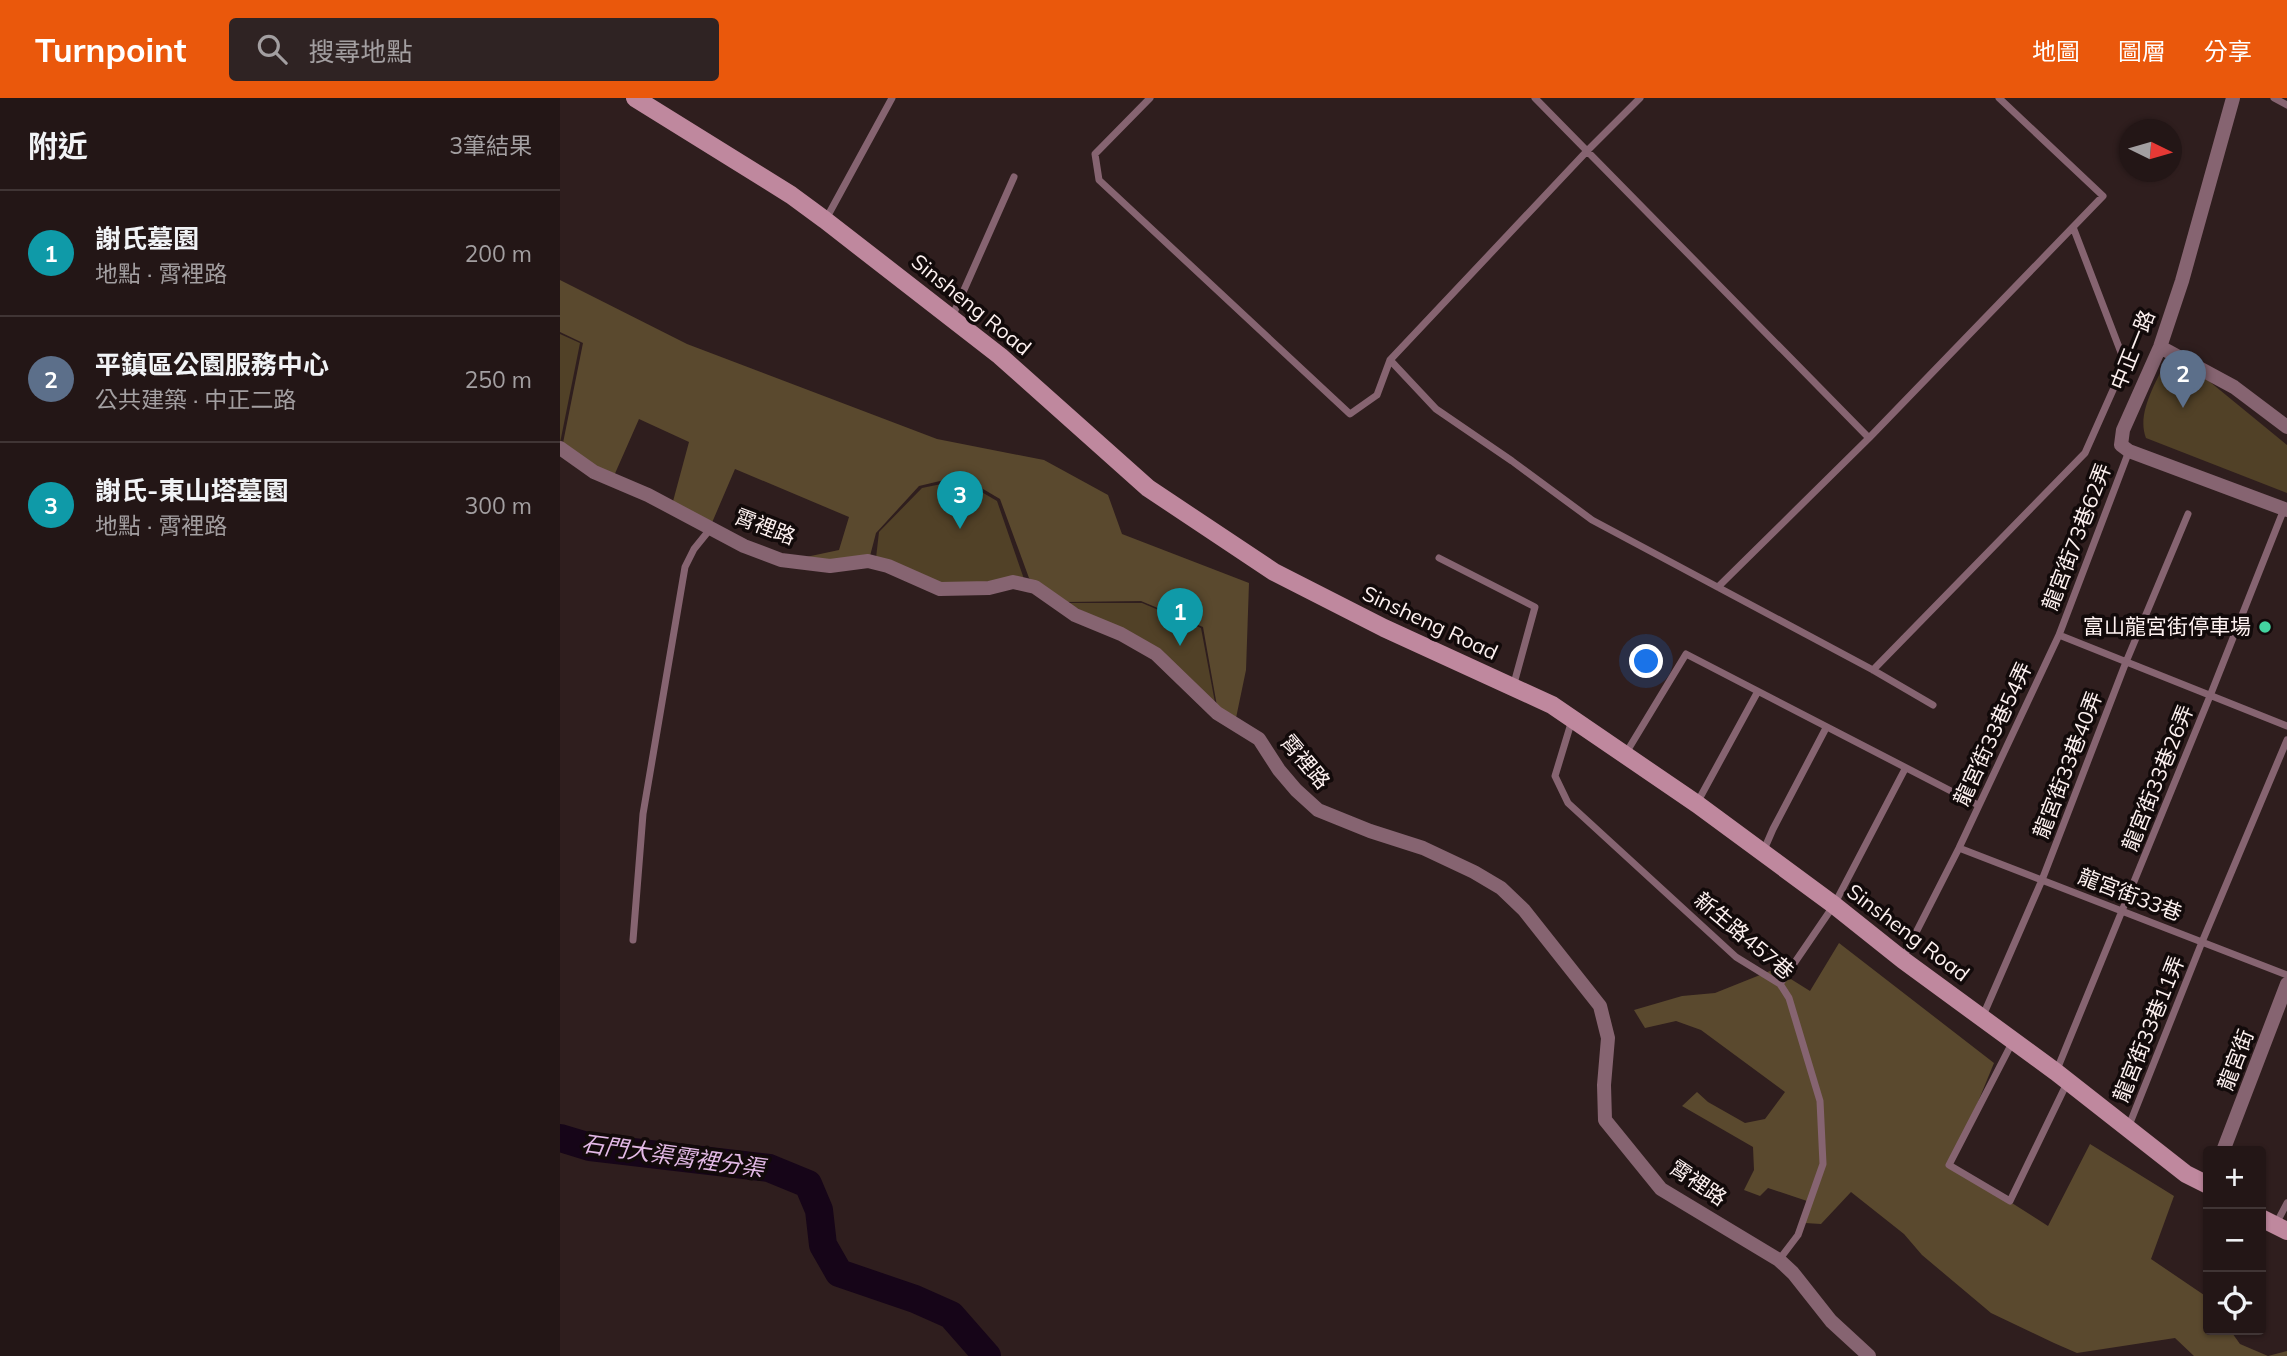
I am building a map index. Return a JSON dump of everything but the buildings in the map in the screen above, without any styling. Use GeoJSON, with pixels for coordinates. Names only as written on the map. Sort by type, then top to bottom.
{"type":"FeatureCollection","features":[{"type":"Feature","properties":{"kind":"street","name":"Sinsheng Road"},"geometry":{"type":"LineString","coordinates":[[635,98],[791,195],[825,220],[1000,356],[1148,488],[1274,572],[1384,628],[1552,705],[1697,804],[2062,1077],[2186,1174],[2203,1182]]}},
{"type":"Feature","properties":{"kind":"street","name":"中正一路"},"geometry":{"type":"LineString","coordinates":[[2129,451],[2121,445],[2123,430],[2160,347],[2182,281],[2233,98]]}},
{"type":"Feature","properties":{"kind":"street"},"geometry":{"type":"LineString","coordinates":[[2160,347],[2234,387],[2287,427]]}},
{"type":"Feature","properties":{"kind":"street","name":"霄裡路"},"geometry":{"type":"LineString","coordinates":[[560,448],[594,472],[648,495],[744,547],[781,561],[830,566],[869,561],[888,566],[940,589],[989,588],[1013,582],[1035,587],[1075,615],[1121,634],[1156,654],[1217,713],[1259,739],[1279,770],[1318,810],[1423,848],[1501,888],[1524,910],[1600,1006],[1608,1038],[1604,1085],[1605,1120],[1621,1141],[1661,1189],[1779,1260],[1793,1273],[1831,1321],[1869,1356]]}},
{"type":"Feature","properties":{"kind":"street"},"geometry":{"type":"LineString","coordinates":[[2129,451],[2286,509]]}},
{"type":"Feature","properties":{"kind":"street","name":"龍宮街"},"geometry":{"type":"LineString","coordinates":[[2225,1146],[2287,984]]}},
{"type":"Feature","properties":{"kind":"lane"},"geometry":{"type":"LineString","coordinates":[[825,220],[891,98]]}},
{"type":"Feature","properties":{"kind":"lane"},"geometry":{"type":"LineString","coordinates":[[1150,98],[1096,154],[1099,180],[1350,414],[1377,396],[1390,360],[1640,98]]}},
{"type":"Feature","properties":{"kind":"lane"},"geometry":{"type":"LineString","coordinates":[[1535,98],[1869,438]]}},
{"type":"Feature","properties":{"kind":"lane"},"geometry":{"type":"LineString","coordinates":[[1718,587],[1869,438],[2104,196],[1999,98]]}},
{"type":"Feature","properties":{"kind":"lane"},"geometry":{"type":"LineString","coordinates":[[2274,98],[2287,105]]}},
{"type":"Feature","properties":{"kind":"lane"},"geometry":{"type":"LineString","coordinates":[[952,317],[1014,177]]}},
{"type":"Feature","properties":{"kind":"lane"},"geometry":{"type":"LineString","coordinates":[[1873,670],[2085,453],[2125,363],[2073,227]]}},
{"type":"Feature","properties":{"kind":"lane"},"geometry":{"type":"LineString","coordinates":[[1390,360],[1436,409],[1592,520],[1873,670],[1933,705]]}},
{"type":"Feature","properties":{"kind":"lane","name":"龍宮街73巷62弄"},"geometry":{"type":"LineString","coordinates":[[2059,635],[2129,451]]}},
{"type":"Feature","properties":{"kind":"lane","name":"龍宮街33巷26弄"},"geometry":{"type":"LineString","coordinates":[[2014,1041],[1949,1165],[2010,1201],[2062,1077],[2122,912],[2286,509]]}},
{"type":"Feature","properties":{"kind":"lane","name":"龍宮街33巷40弄"},"geometry":{"type":"LineString","coordinates":[[1982,1018],[2042,880],[2126,662],[2188,514]]}},
{"type":"Feature","properties":{"kind":"lane"},"geometry":{"type":"LineString","coordinates":[[633,940],[643,814],[685,567],[694,549],[711,528]]}},
{"type":"Feature","properties":{"kind":"lane"},"geometry":{"type":"LineString","coordinates":[[1439,558],[1535,607],[1513,687]]}},
{"type":"Feature","properties":{"kind":"lane"},"geometry":{"type":"LineString","coordinates":[[2059,635],[2287,726]]}},
{"type":"Feature","properties":{"kind":"lane","name":"龍宮街33巷54弄"},"geometry":{"type":"LineString","coordinates":[[1903,960],[2059,635]]}},
{"type":"Feature","properties":{"kind":"lane"},"geometry":{"type":"LineString","coordinates":[[1626,754],[1686,654],[1826,729],[1978,805]]}},
{"type":"Feature","properties":{"kind":"lane"},"geometry":{"type":"LineString","coordinates":[[1697,804],[1757,692]]}},
{"type":"Feature","properties":{"kind":"lane","name":"新生路457巷"},"geometry":{"type":"LineString","coordinates":[[1572,719],[1555,776],[1568,803],[1736,957],[1780,984],[1789,998],[1820,1101],[1823,1164],[1798,1235],[1779,1260]]}},
{"type":"Feature","properties":{"kind":"lane"},"geometry":{"type":"LineString","coordinates":[[1763,853],[1826,729]]}},
{"type":"Feature","properties":{"kind":"lane","name":"龍宮街33巷11弄"},"geometry":{"type":"LineString","coordinates":[[2128,1129],[2202,942],[2287,740]]}},
{"type":"Feature","properties":{"kind":"lane"},"geometry":{"type":"LineString","coordinates":[[1780,984],[1834,905],[1905,769]]}},
{"type":"Feature","properties":{"kind":"lane","name":"龍宮街33巷"},"geometry":{"type":"LineString","coordinates":[[1959,848],[2287,975]]}},
{"type":"Feature","properties":{"kind":"lane"},"geometry":{"type":"LineString","coordinates":[[2274,1225],[2287,1202]]}},
{"type":"Feature","properties":{"kind":"shaded area"},"geometry":{"type":"Polygon","coordinates":[[[560,280],[687,344],[937,439],[1044,460],[1108,495],[1122,534],[1249,583],[1246,670],[1236,718],[1217,706],[1203,627],[1141,601],[1065,602],[1029,578],[1000,499],[961,476],[919,486],[876,533],[870,556],[830,565],[792,560],[839,550],[849,517],[735,469],[711,525],[672,505],[689,442],[639,419],[613,478],[563,443],[583,343],[560,332],[560,280]]]}},
{"type":"Feature","properties":{"kind":"shaded area"},"geometry":{"type":"Polygon","coordinates":[[[560,334],[580,343],[560,443],[560,334]]]}},
{"type":"Feature","properties":{"kind":"shaded area"},"geometry":{"type":"Polygon","coordinates":[[[2167,359],[2182,359],[2287,445],[2287,493],[2146,438],[2146,408],[2167,359]]]}},
{"type":"Feature","properties":{"kind":"shaded area"},"geometry":{"type":"Polygon","coordinates":[[[961,480],[997,501],[1024,579],[947,585],[928,579],[895,562],[876,558],[879,532],[922,488],[961,480]]]}},
{"type":"Feature","properties":{"kind":"shaded area"},"geometry":{"type":"Polygon","coordinates":[[[1067,603],[1142,603],[1201,628],[1216,708],[1155,648],[1067,603]]]}},
{"type":"Feature","properties":{"kind":"shaded area"},"geometry":{"type":"Polygon","coordinates":[[[1839,943],[1994,1063],[1952,1165],[2048,1226],[2090,1144],[2174,1196],[2151,1259],[2203,1294],[2203,1335],[2234,1335],[2240,1344],[2268,1356],[2194,1356],[2175,1338],[2077,1353],[1991,1313],[1922,1255],[1904,1234],[1851,1192],[1821,1224],[1805,1223],[1810,1202],[1768,1188],[1760,1196],[1744,1190],[1754,1170],[1753,1147],[1682,1106],[1697,1092],[1708,1102],[1745,1123],[1765,1119],[1785,1092],[1701,1030],[1676,1021],[1645,1028],[1634,1010],[1682,996],[1715,993],[1775,969],[1810,991],[1839,943]]]}},
{"type":"Feature","properties":{"kind":"shaded area"},"geometry":{"type":"Polygon","coordinates":[[[2287,1351],[2287,1356],[2268,1356],[2287,1351]]]}},
{"type":"Feature","properties":{"kind":"waterway","name":"石門大渠霄裡分渠"},"geometry":{"type":"LineString","coordinates":[[560,1138],[590,1147],[769,1168],[808,1184],[819,1210],[823,1245],[839,1273],[915,1299],[951,1315],[987,1356]]}},
{"type":"Feature","properties":{"kind":"place","name":"平鎮區公園服務中心"},"geometry":{"type":"Point","coordinates":[2183,408]}},
{"type":"Feature","properties":{"kind":"place","name":"謝氏-東山塔墓園"},"geometry":{"type":"Point","coordinates":[960,529]}},
{"type":"Feature","properties":{"kind":"place","name":"富山龍宮街停車場"},"geometry":{"type":"Point","coordinates":[2265,627]}},
{"type":"Feature","properties":{"kind":"place","name":"謝氏墓園"},"geometry":{"type":"Point","coordinates":[1180,646]}}]}
